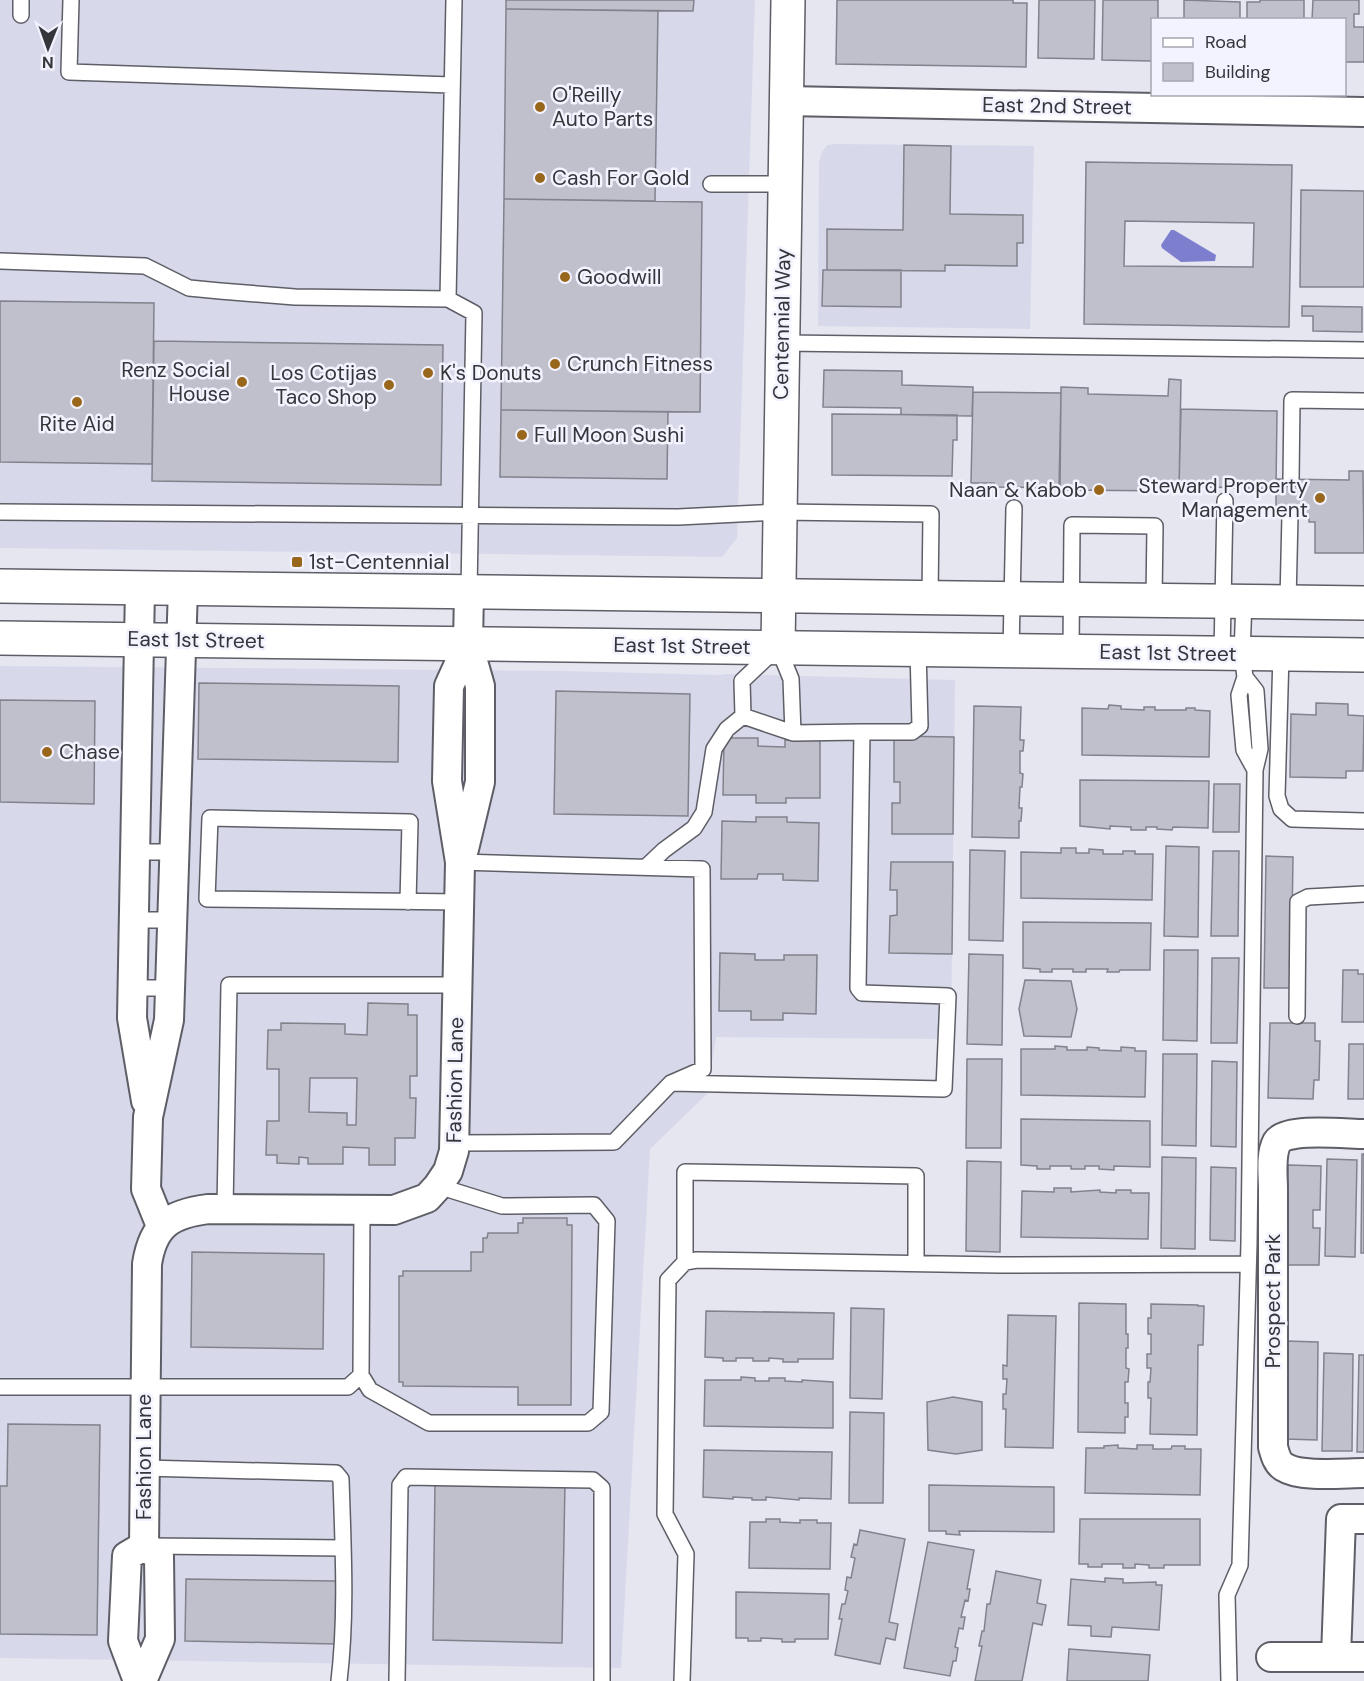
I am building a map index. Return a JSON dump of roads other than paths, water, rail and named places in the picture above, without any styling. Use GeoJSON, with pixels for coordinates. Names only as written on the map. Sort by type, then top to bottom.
{"type":"FeatureCollection","features":[{"type":"Feature","properties":{"kind":"main road","name":"Centennial Way"},"geometry":{"type":"LineString","coordinates":[[778,648],[788,0]]}},
{"type":"Feature","properties":{"kind":"main road"},"geometry":{"type":"LineString","coordinates":[[0,586],[1364,603]]}},
{"type":"Feature","properties":{"kind":"main road","name":"East 1st Street"},"geometry":{"type":"LineString","coordinates":[[0,638],[1071,651],[1236,661],[1281,654],[1364,655]]}},
{"type":"Feature","properties":{"kind":"street","name":"East 2nd Street"},"geometry":{"type":"LineString","coordinates":[[786,101],[1364,112]]}},
{"type":"Feature","properties":{"kind":"street"},"geometry":{"type":"LineString","coordinates":[[140,588],[132,1018],[148,1118],[147,1189],[161,1226]]}},
{"type":"Feature","properties":{"kind":"street"},"geometry":{"type":"LineString","coordinates":[[148,1118],[169,1020],[183,588]]}},
{"type":"Feature","properties":{"kind":"street","name":"Fashion Lane"},"geometry":{"type":"LineString","coordinates":[[144,1546],[147,1264],[149,1248],[161,1226],[185,1212],[225,1209],[394,1210],[427,1198],[448,1171],[454,1152],[460,902],[460,862],[447,781],[449,686],[468,644],[469,591]]}},
{"type":"Feature","properties":{"kind":"street","name":"Prospect Park"},"geometry":{"type":"LineString","coordinates":[[1364,1134],[1295,1133],[1282,1136],[1274,1153],[1273,1189],[1273,1447],[1278,1460],[1284,1467],[1301,1472],[1364,1473]]}},
{"type":"Feature","properties":{"kind":"street"},"geometry":{"type":"LineString","coordinates":[[1271,1657],[1350,1657],[1341,1519],[1364,1519]]}},
{"type":"Feature","properties":{"kind":"street","name":"Fashion Lane"},"geometry":{"type":"LineString","coordinates":[[138,1681],[123,1641],[127,1556],[144,1546]]}},
{"type":"Feature","properties":{"kind":"street","name":"Fashion Lane"},"geometry":{"type":"LineString","coordinates":[[142,1681],[160,1639],[159,1556],[144,1546]]}},
{"type":"Feature","properties":{"kind":"lane"},"geometry":{"type":"LineString","coordinates":[[71,0],[69,72],[451,85]]}},
{"type":"Feature","properties":{"kind":"lane"},"geometry":{"type":"LineString","coordinates":[[448,299],[454,0]]}},
{"type":"Feature","properties":{"kind":"lane"},"geometry":{"type":"LineString","coordinates":[[711,184],[784,184]]}},
{"type":"Feature","properties":{"kind":"lane"},"geometry":{"type":"LineString","coordinates":[[0,261],[145,266],[189,288],[241,293],[295,297],[448,299],[474,313],[469,591]]}},
{"type":"Feature","properties":{"kind":"lane"},"geometry":{"type":"LineString","coordinates":[[782,343],[1364,350]]}},
{"type":"Feature","properties":{"kind":"lane"},"geometry":{"type":"LineString","coordinates":[[1291,479],[1292,400],[1364,401]]}},
{"type":"Feature","properties":{"kind":"lane"},"geometry":{"type":"LineString","coordinates":[[1226,501],[1244,750],[1255,770],[1240,1565],[1227,1595],[1229,1681]]}},
{"type":"Feature","properties":{"kind":"lane"},"geometry":{"type":"LineString","coordinates":[[1011,651],[1014,508]]}},
{"type":"Feature","properties":{"kind":"lane"},"geometry":{"type":"LineString","coordinates":[[0,512],[678,518],[780,512],[931,514],[930,597]]}},
{"type":"Feature","properties":{"kind":"lane"},"geometry":{"type":"LineString","coordinates":[[1288,601],[1290,515]]}},
{"type":"Feature","properties":{"kind":"lane"},"geometry":{"type":"LineString","coordinates":[[1071,651],[1072,525],[1155,526],[1154,599]]}},
{"type":"Feature","properties":{"kind":"lane"},"geometry":{"type":"LineString","coordinates":[[743,716],[742,681],[778,648],[791,679],[793,733]]}},
{"type":"Feature","properties":{"kind":"lane"},"geometry":{"type":"LineString","coordinates":[[743,716],[793,733],[912,732],[920,726],[918,650]]}},
{"type":"Feature","properties":{"kind":"lane"},"geometry":{"type":"LineString","coordinates":[[1281,654],[1277,796],[1281,809],[1292,819],[1364,821]]}},
{"type":"Feature","properties":{"kind":"lane"},"geometry":{"type":"LineString","coordinates":[[646,867],[664,850],[694,828],[704,812],[714,749],[727,729],[743,716]]}},
{"type":"Feature","properties":{"kind":"lane"},"geometry":{"type":"LineString","coordinates":[[671,1083],[944,1089],[948,996],[862,993],[858,988],[862,732]]}},
{"type":"Feature","properties":{"kind":"lane"},"geometry":{"type":"LineString","coordinates":[[408,902],[410,822],[210,819],[207,899],[408,902],[460,902]]}},
{"type":"Feature","properties":{"kind":"lane"},"geometry":{"type":"LineString","coordinates":[[135,852],[173,852]]}},
{"type":"Feature","properties":{"kind":"lane"},"geometry":{"type":"LineString","coordinates":[[454,1143],[615,1142],[671,1083],[703,1069],[702,869],[460,862]]}},
{"type":"Feature","properties":{"kind":"lane"},"geometry":{"type":"LineString","coordinates":[[1298,1016],[1298,902],[1308,897],[1364,894]]}},
{"type":"Feature","properties":{"kind":"lane"},"geometry":{"type":"LineString","coordinates":[[134,920],[172,920]]}},
{"type":"Feature","properties":{"kind":"lane"},"geometry":{"type":"LineString","coordinates":[[225,1209],[229,985],[457,986]]}},
{"type":"Feature","properties":{"kind":"lane"},"geometry":{"type":"LineString","coordinates":[[133,988],[170,988]]}},
{"type":"Feature","properties":{"kind":"lane"},"geometry":{"type":"LineString","coordinates":[[685,1262],[685,1172],[916,1176],[916,1264]]}},
{"type":"Feature","properties":{"kind":"lane"},"geometry":{"type":"LineString","coordinates":[[362,1211],[361,1375],[370,1390],[429,1423],[588,1423],[601,1412],[607,1221],[594,1205],[502,1206],[438,1186]]}},
{"type":"Feature","properties":{"kind":"lane"},"geometry":{"type":"LineString","coordinates":[[682,1681],[686,1554],[665,1514],[668,1280],[685,1262],[697,1260],[916,1264],[1247,1264]]}},
{"type":"Feature","properties":{"kind":"lane"},"geometry":{"type":"LineString","coordinates":[[0,1387],[348,1387],[361,1375]]}},
{"type":"Feature","properties":{"kind":"lane"},"geometry":{"type":"LineString","coordinates":[[145,1468],[336,1473],[341,1479],[343,1548],[343,1641],[339,1681]]}},
{"type":"Feature","properties":{"kind":"lane"},"geometry":{"type":"LineString","coordinates":[[397,1681],[400,1485],[406,1477],[593,1480],[602,1488],[602,1681]]}},
{"type":"Feature","properties":{"kind":"lane"},"geometry":{"type":"LineString","coordinates":[[144,1546],[343,1548]]}},
{"type":"Feature","properties":{"kind":"place","name":"O'Reilly Auto Parts"},"geometry":{"type":"Point","coordinates":[540,107]}},
{"type":"Feature","properties":{"kind":"place","name":"Cash For Gold"},"geometry":{"type":"Point","coordinates":[540,178]}},
{"type":"Feature","properties":{"kind":"place","name":"Goodwill"},"geometry":{"type":"Point","coordinates":[565,277]}},
{"type":"Feature","properties":{"kind":"place","name":"Crunch Fitness"},"geometry":{"type":"Point","coordinates":[555,364]}},
{"type":"Feature","properties":{"kind":"place","name":"K's Donuts"},"geometry":{"type":"Point","coordinates":[428,373]}},
{"type":"Feature","properties":{"kind":"place","name":"Renz Social House"},"geometry":{"type":"Point","coordinates":[242,382]}},
{"type":"Feature","properties":{"kind":"place","name":"Los Cotijas Taco Shop"},"geometry":{"type":"Point","coordinates":[389,385]}},
{"type":"Feature","properties":{"kind":"place","name":"Rite Aid"},"geometry":{"type":"Point","coordinates":[77,402]}},
{"type":"Feature","properties":{"kind":"place","name":"Full Moon Sushi"},"geometry":{"type":"Point","coordinates":[522,435]}},
{"type":"Feature","properties":{"kind":"place","name":"Naan & Kabob"},"geometry":{"type":"Point","coordinates":[1099,490]}},
{"type":"Feature","properties":{"kind":"place","name":"Steward Property Management"},"geometry":{"type":"Point","coordinates":[1320,498]}},
{"type":"Feature","properties":{"kind":"place","name":"1st-Centennial"},"geometry":{"type":"Point","coordinates":[297,562]}},
{"type":"Feature","properties":{"kind":"place","name":"Chase"},"geometry":{"type":"Point","coordinates":[47,752]}}]}
